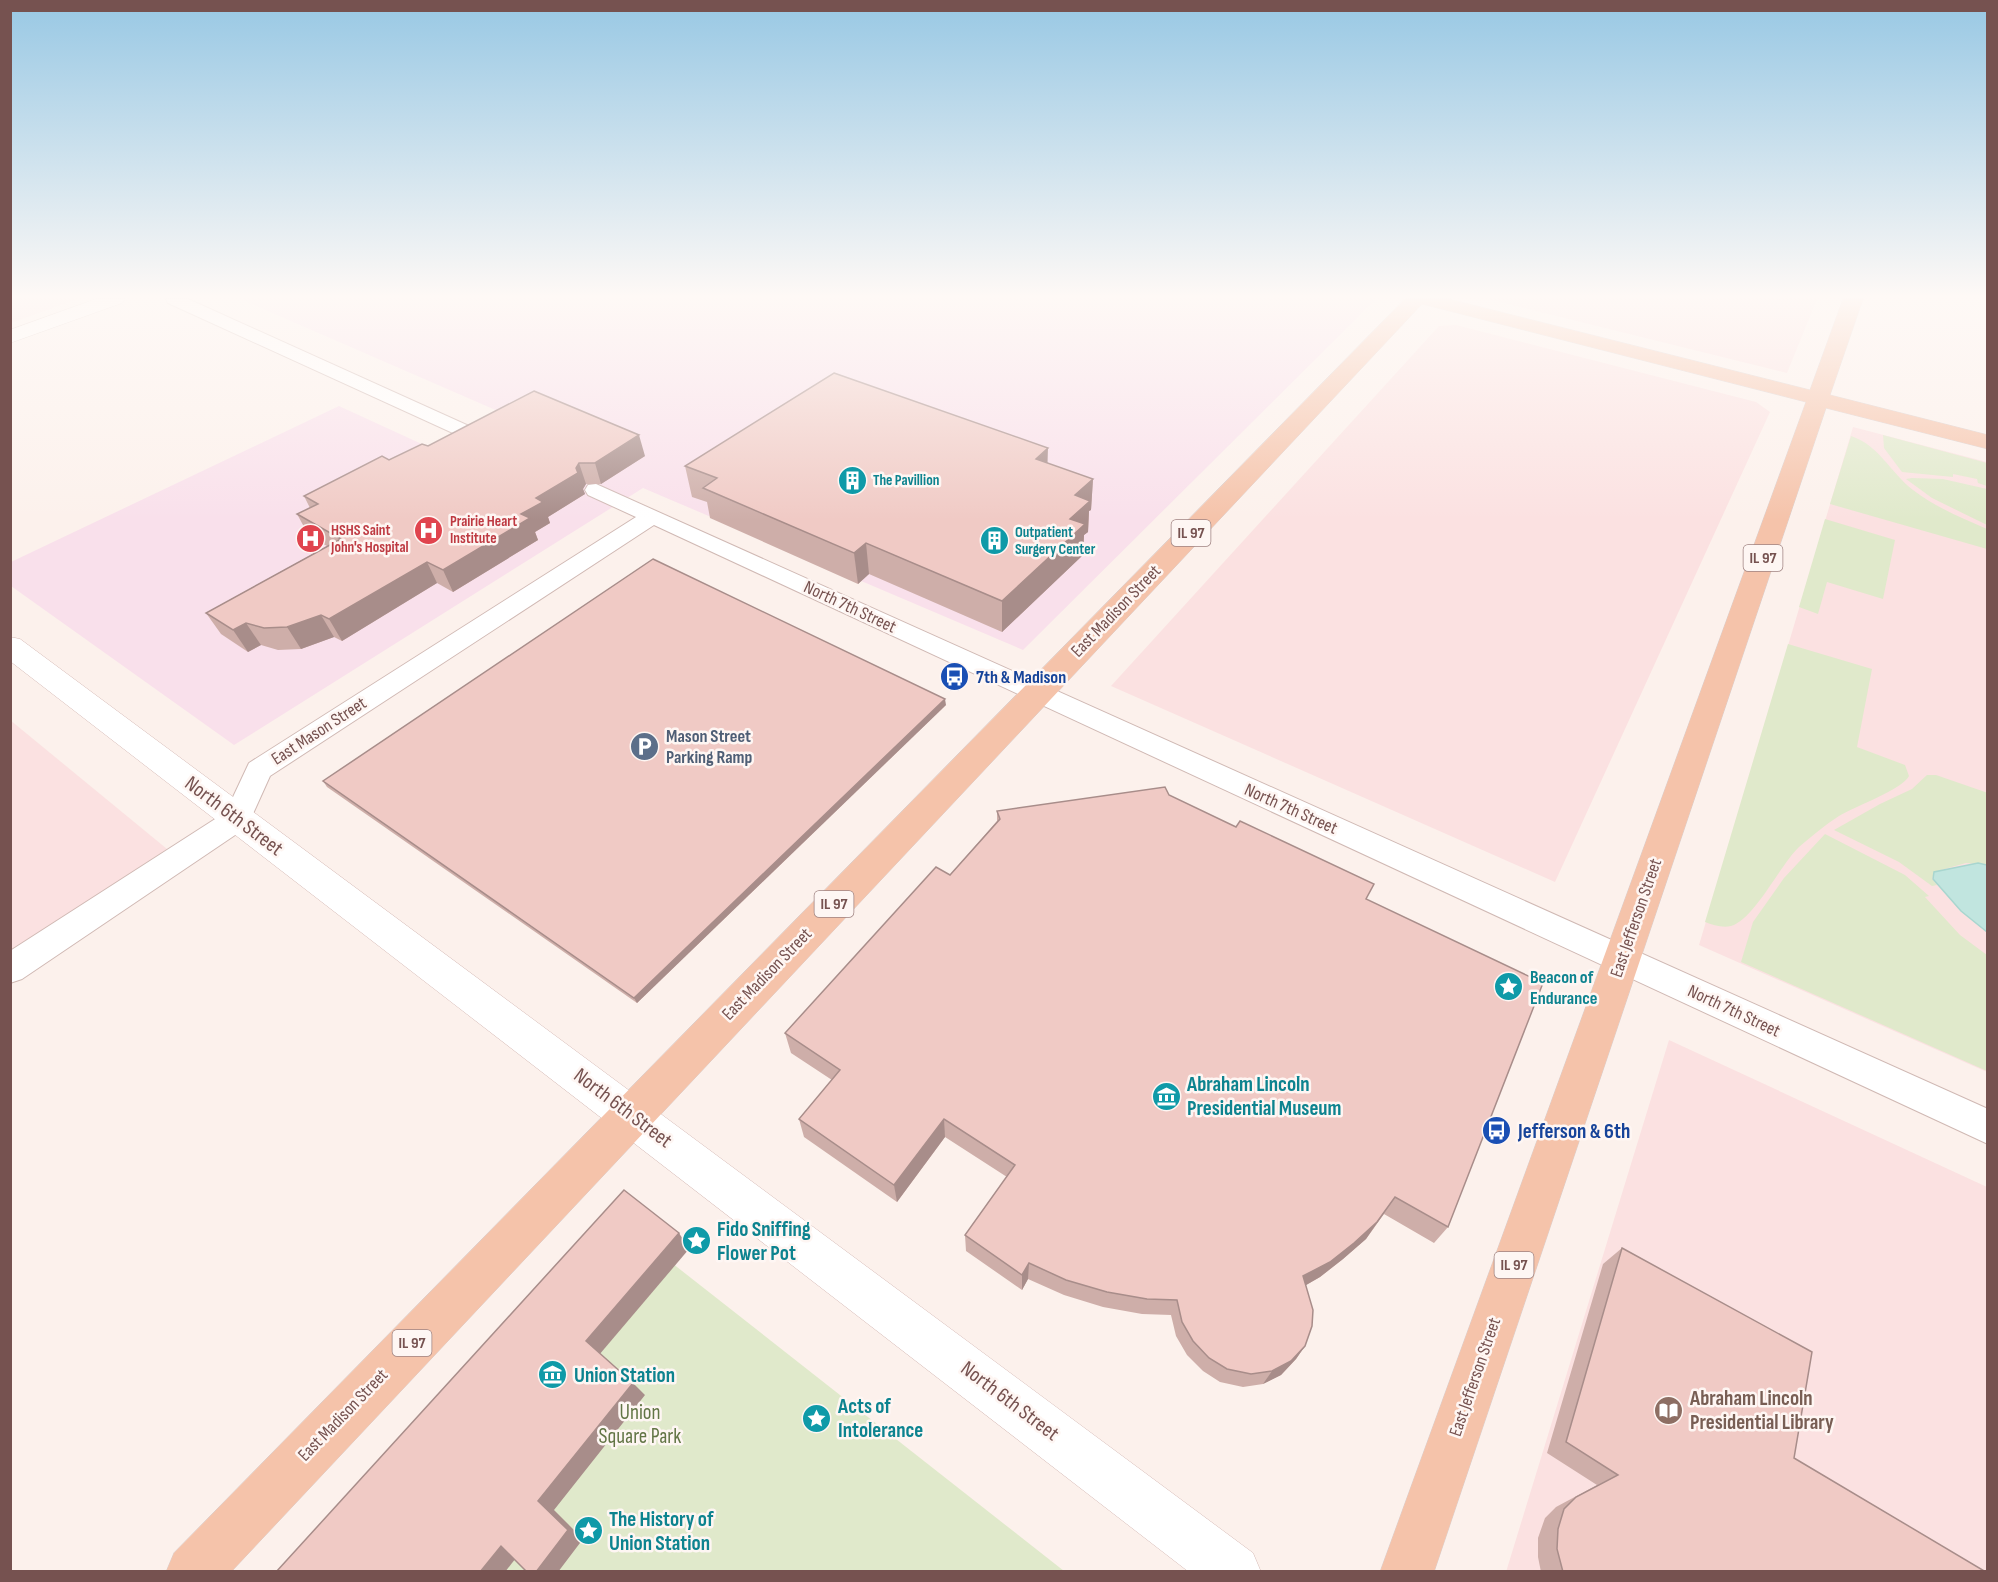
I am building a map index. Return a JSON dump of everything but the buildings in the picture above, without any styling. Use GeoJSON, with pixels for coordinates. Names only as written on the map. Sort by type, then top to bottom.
{"type":"FeatureCollection","features":[{"type":"Feature","properties":{"kind":"main road","name":"East Madison Street"},"geometry":{"type":"LineString","coordinates":[[193,1572],[1345,373]]}},
{"type":"Feature","properties":{"kind":"main road"},"geometry":{"type":"LineString","coordinates":[[1714,373],[1988,442]]}},
{"type":"Feature","properties":{"kind":"main road","name":"East Jefferson Street"},"geometry":{"type":"LineString","coordinates":[[1407,1572],[1826,373]]}},
{"type":"Feature","properties":{"kind":"main road","name":"North 6th Street"},"geometry":{"type":"LineString","coordinates":[[10,646],[1234,1572]]}},
{"type":"Feature","properties":{"kind":"street"},"geometry":{"type":"LineString","coordinates":[[336,373],[473,435]]}},
{"type":"Feature","properties":{"kind":"street","name":"North 7th Street"},"geometry":{"type":"LineString","coordinates":[[596,490],[1037,694],[1988,1127]]}},
{"type":"Feature","properties":{"kind":"street","name":"East Mason Street"},"geometry":{"type":"LineString","coordinates":[[237,819],[259,770],[653,516]]}},
{"type":"Feature","properties":{"kind":"street"},"geometry":{"type":"LineString","coordinates":[[10,969],[237,819]]}},
{"type":"Feature","properties":{"kind":"shaded area","name":"HSHS Saint John's Hospital"},"geometry":{"type":"Polygon","coordinates":[[[410,373],[1302,373],[1023,650],[643,488],[234,745],[11,586],[11,562],[339,406],[450,457],[512,417],[410,373]]]}},
{"type":"Feature","properties":{"kind":"shaded area"},"geometry":{"type":"Polygon","coordinates":[[[1396,373],[1642,373],[1756,402],[1770,412],[1555,882],[1111,686],[1396,373]]]}},
{"type":"Feature","properties":{"kind":"shaded area"},"geometry":{"type":"Polygon","coordinates":[[[1853,427],[1987,462],[1987,1072],[1699,945],[1853,427]]]}},
{"type":"Feature","properties":{"kind":"shaded area"},"geometry":{"type":"Polygon","coordinates":[[[10,720],[167,849],[11,952],[10,952],[10,720]]]}},
{"type":"Feature","properties":{"kind":"shaded area"},"geometry":{"type":"Polygon","coordinates":[[[1669,1040],[1987,1187],[1987,1571],[1506,1572],[1669,1040]]]}},
{"type":"Feature","properties":{"kind":"green space"},"geometry":{"type":"Polygon","coordinates":[[[1883,435],[1987,463],[1987,486],[1978,483],[1977,479],[1953,474],[1953,477],[1902,472],[1884,448],[1883,435]]]}},
{"type":"Feature","properties":{"kind":"green space"},"geometry":{"type":"Polygon","coordinates":[[[1851,436],[1861,440],[1877,452],[1905,483],[1921,496],[1987,529],[1987,549],[1830,504],[1851,436]]]}},
{"type":"Feature","properties":{"kind":"green space"},"geometry":{"type":"Polygon","coordinates":[[[1906,479],[1943,479],[1987,489],[1987,525],[1932,498],[1906,479]]]}},
{"type":"Feature","properties":{"kind":"green space"},"geometry":{"type":"Polygon","coordinates":[[[1825,519],[1895,540],[1883,599],[1827,582],[1818,614],[1799,607],[1825,519]]]}},
{"type":"Feature","properties":{"kind":"green space"},"geometry":{"type":"Polygon","coordinates":[[[1788,644],[1872,669],[1857,747],[1905,765],[1909,776],[1888,792],[1839,816],[1799,847],[1758,903],[1740,922],[1728,927],[1714,925],[1705,922],[1788,644]]]}},
{"type":"Feature","properties":{"kind":"green space"},"geometry":{"type":"Polygon","coordinates":[[[1927,775],[1936,775],[1988,793],[1987,865],[1966,863],[1934,872],[1932,879],[1937,885],[1932,886],[1899,862],[1834,830],[1912,789],[1927,775]]]}},
{"type":"Feature","properties":{"kind":"green space"},"geometry":{"type":"Polygon","coordinates":[[[1825,834],[1905,875],[1929,896],[1925,897],[1960,935],[1987,955],[1987,1071],[1741,962],[1753,922],[1784,878],[1825,834]]]}},
{"type":"Feature","properties":{"kind":"green space","name":"Union Square Park"},"geometry":{"type":"Polygon","coordinates":[[[621,1223],[1064,1571],[311,1572],[621,1223]]]}},
{"type":"Feature","properties":{"kind":"water"},"geometry":{"type":"Polygon","coordinates":[[[1978,863],[1987,865],[1987,932],[1961,911],[1933,879],[1934,872],[1978,863]]]}},
{"type":"Feature","properties":{"kind":"place","name":"The Pavillion"},"geometry":{"type":"Point","coordinates":[852,480]}},
{"type":"Feature","properties":{"kind":"place","name":"Prairie Heart Institute"},"geometry":{"type":"Point","coordinates":[429,530]}},
{"type":"Feature","properties":{"kind":"place","name":"HSHS Saint John's Hospital"},"geometry":{"type":"Point","coordinates":[310,539]}},
{"type":"Feature","properties":{"kind":"place","name":"Outpatient Surgery Center"},"geometry":{"type":"Point","coordinates":[994,541]}},
{"type":"Feature","properties":{"kind":"place","name":"7th & Madison"},"geometry":{"type":"Point","coordinates":[955,677]}},
{"type":"Feature","properties":{"kind":"place","name":"Mason Street Parking Ramp"},"geometry":{"type":"Point","coordinates":[645,746]}},
{"type":"Feature","properties":{"kind":"place","name":"Beacon of Endurance"},"geometry":{"type":"Point","coordinates":[1509,987]}},
{"type":"Feature","properties":{"kind":"place","name":"Abraham Lincoln Presidential Museum"},"geometry":{"type":"Point","coordinates":[1166,1096]}},
{"type":"Feature","properties":{"kind":"place","name":"Jefferson & 6th"},"geometry":{"type":"Point","coordinates":[1497,1131]}},
{"type":"Feature","properties":{"kind":"place","name":"Fido Sniffing Flower Pot"},"geometry":{"type":"Point","coordinates":[696,1241]}},
{"type":"Feature","properties":{"kind":"place","name":"Union Station"},"geometry":{"type":"Point","coordinates":[553,1375]}},
{"type":"Feature","properties":{"kind":"place","name":"Abraham Lincoln Presidential Library"},"geometry":{"type":"Point","coordinates":[1669,1410]}},
{"type":"Feature","properties":{"kind":"place","name":"Acts of Intolerance"},"geometry":{"type":"Point","coordinates":[817,1418]}},
{"type":"Feature","properties":{"kind":"place","name":"The History of Union Station"},"geometry":{"type":"Point","coordinates":[588,1531]}}]}
